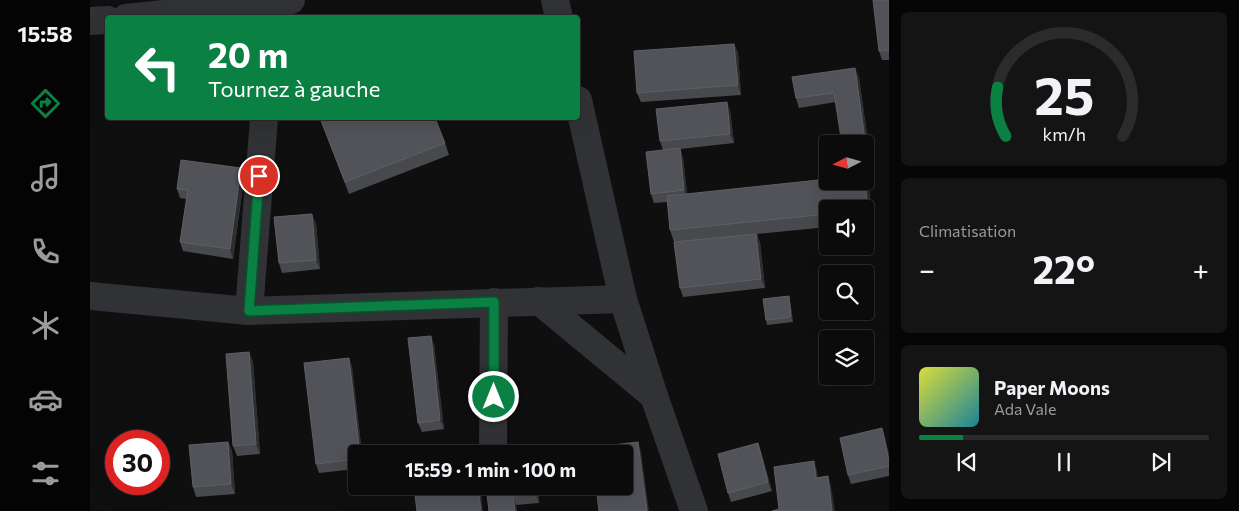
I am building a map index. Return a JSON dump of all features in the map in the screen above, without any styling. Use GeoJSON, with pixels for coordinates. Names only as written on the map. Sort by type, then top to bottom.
{"type":"FeatureCollection","features":[{"type":"Feature","properties":{"kind":"street"},"geometry":{"type":"LineString","coordinates":[[555,0],[558,15]]}},
{"type":"Feature","properties":{"kind":"street"},"geometry":{"type":"LineString","coordinates":[[161,15],[276,5]]}},
{"type":"Feature","properties":{"kind":"street"},"geometry":{"type":"LineString","coordinates":[[90,21],[105,20]]}},
{"type":"Feature","properties":{"kind":"street"},"geometry":{"type":"LineString","coordinates":[[580,109],[623,298],[654,396],[694,511]]}},
{"type":"Feature","properties":{"kind":"street"},"geometry":{"type":"LineString","coordinates":[[249,311],[264,120]]}},
{"type":"Feature","properties":{"kind":"street"},"geometry":{"type":"LineString","coordinates":[[90,296],[249,311],[623,298]]}},
{"type":"Feature","properties":{"kind":"street"},"geometry":{"type":"LineString","coordinates":[[539,301],[654,396]]}},
{"type":"Feature","properties":{"kind":"street"},"geometry":{"type":"LineString","coordinates":[[493,445],[494,302]]}},
{"type":"Feature","properties":{"kind":"building"},"geometry":{"type":"Polygon","coordinates":[[[873,0],[889,0],[889,50],[879,51],[873,0]]]}},
{"type":"Feature","properties":{"kind":"building"},"geometry":{"type":"Polygon","coordinates":[[[734,44],[738,85],[637,93],[634,51],[734,44]]]}},
{"type":"Feature","properties":{"kind":"building"},"geometry":{"type":"Polygon","coordinates":[[[855,68],[864,135],[841,135],[834,93],[796,98],[792,77],[855,68]]]}},
{"type":"Feature","properties":{"kind":"building"},"geometry":{"type":"Polygon","coordinates":[[[727,102],[730,134],[660,141],[656,109],[727,102]]]}},
{"type":"Feature","properties":{"kind":"building"},"geometry":{"type":"Polygon","coordinates":[[[321,120],[436,120],[445,143],[345,182],[321,120]]]}},
{"type":"Feature","properties":{"kind":"building"},"geometry":{"type":"Polygon","coordinates":[[[680,148],[684,190],[651,194],[646,152],[680,148]]]}},
{"type":"Feature","properties":{"kind":"building"},"geometry":{"type":"Polygon","coordinates":[[[181,160],[241,168],[230,249],[180,242],[188,190],[177,189],[181,160]]]}},
{"type":"Feature","properties":{"kind":"building"},"geometry":{"type":"Polygon","coordinates":[[[819,180],[819,190],[866,190],[867,200],[819,200],[819,215],[670,230],[667,196],[819,180]]]}},
{"type":"Feature","properties":{"kind":"building"},"geometry":{"type":"Polygon","coordinates":[[[312,214],[316,260],[279,263],[274,217],[312,214]]]}},
{"type":"Feature","properties":{"kind":"building"},"geometry":{"type":"Polygon","coordinates":[[[756,234],[761,279],[680,288],[674,242],[756,234]]]}},
{"type":"Feature","properties":{"kind":"building"},"geometry":{"type":"Polygon","coordinates":[[[789,296],[791,317],[766,320],[763,299],[789,296]]]}},
{"type":"Feature","properties":{"kind":"building"},"geometry":{"type":"Polygon","coordinates":[[[431,336],[440,420],[418,423],[408,338],[431,336]]]}},
{"type":"Feature","properties":{"kind":"building"},"geometry":{"type":"Polygon","coordinates":[[[249,352],[256,444],[233,446],[226,354],[249,352]]]}},
{"type":"Feature","properties":{"kind":"building"},"geometry":{"type":"Polygon","coordinates":[[[349,358],[359,445],[348,445],[348,460],[316,464],[304,363],[349,358]]]}},
{"type":"Feature","properties":{"kind":"building"},"geometry":{"type":"Polygon","coordinates":[[[882,428],[889,466],[848,475],[840,438],[882,428]]]}},
{"type":"Feature","properties":{"kind":"building"},"geometry":{"type":"Polygon","coordinates":[[[228,442],[231,484],[193,487],[189,445],[228,442]]]}},
{"type":"Feature","properties":{"kind":"building"},"geometry":{"type":"Polygon","coordinates":[[[638,442],[647,511],[599,511],[597,495],[633,495],[633,445],[613,445],[638,442]]]}},
{"type":"Feature","properties":{"kind":"building"},"geometry":{"type":"Polygon","coordinates":[[[758,443],[768,482],[728,493],[718,454],[758,443]]]}},
{"type":"Feature","properties":{"kind":"building"},"geometry":{"type":"Polygon","coordinates":[[[814,461],[816,478],[828,476],[832,511],[772,511],[779,509],[774,467],[814,461]]]}},
{"type":"Feature","properties":{"kind":"building"},"geometry":{"type":"Polygon","coordinates":[[[415,495],[479,495],[481,511],[417,511],[415,495]]]}},
{"type":"Feature","properties":{"kind":"building"},"geometry":{"type":"Polygon","coordinates":[[[487,495],[524,495],[513,496],[515,511],[489,511],[487,495]]]}},
{"type":"Feature","properties":{"kind":"route"},"geometry":{"type":"LineString","coordinates":[[259,176],[249,311],[494,302],[494,397]]}}]}
